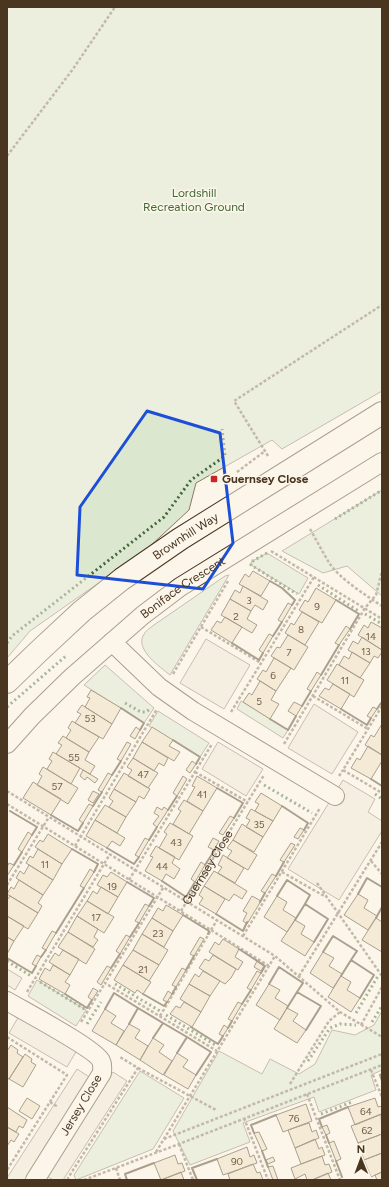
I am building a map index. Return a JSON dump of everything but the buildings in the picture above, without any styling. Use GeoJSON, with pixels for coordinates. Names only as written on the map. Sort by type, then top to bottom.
{"type":"FeatureCollection","features":[{"type":"Feature","properties":{"kind":"street","name":"Brownhill Way"},"geometry":{"type":"LineString","coordinates":[[7,682],[82,612],[122,579],[180,539],[382,413]]}},
{"type":"Feature","properties":{"kind":"street","name":"Boniface Crescent"},"geometry":{"type":"LineString","coordinates":[[7,744],[32,716],[72,677],[143,615],[180,587],[382,462]]}},
{"type":"Feature","properties":{"kind":"street"},"geometry":{"type":"LineString","coordinates":[[112,642],[165,692],[193,711],[333,794]]}},
{"type":"Feature","properties":{"kind":"street","name":"Jersey Close"},"geometry":{"type":"LineString","coordinates":[[12,1004],[89,1049],[101,1060],[103,1067],[102,1073],[35,1180]]}},
{"type":"Feature","properties":{"kind":"path"},"geometry":{"type":"LineString","coordinates":[[7,156],[73,69],[116,7]]}},
{"type":"Feature","properties":{"kind":"path"},"geometry":{"type":"LineString","coordinates":[[268,456],[234,401],[382,305]]}},
{"type":"Feature","properties":{"kind":"path"},"geometry":{"type":"LineString","coordinates":[[237,472],[265,452]]}},
{"type":"Feature","properties":{"kind":"path"},"geometry":{"type":"LineString","coordinates":[[308,526],[331,566],[340,575],[382,606]]}},
{"type":"Feature","properties":{"kind":"path"},"geometry":{"type":"LineString","coordinates":[[254,541],[382,619]]}},
{"type":"Feature","properties":{"kind":"path","name":"Guernsey Close"},"geometry":{"type":"LineString","coordinates":[[382,571],[376,595],[365,608],[187,902],[275,956],[340,1012],[382,1037]]}},
{"type":"Feature","properties":{"kind":"path"},"geometry":{"type":"LineString","coordinates":[[75,846],[232,575]]}},
{"type":"Feature","properties":{"kind":"path"},"geometry":{"type":"LineString","coordinates":[[129,880],[134,869],[314,577]]}},
{"type":"Feature","properties":{"kind":"path"},"geometry":{"type":"LineString","coordinates":[[201,627],[261,663]]}},
{"type":"Feature","properties":{"kind":"path"},"geometry":{"type":"LineString","coordinates":[[313,696],[368,729]]}},
{"type":"Feature","properties":{"kind":"path"},"geometry":{"type":"LineString","coordinates":[[243,936],[282,872],[333,794],[343,770],[382,706]]}},
{"type":"Feature","properties":{"kind":"path"},"geometry":{"type":"LineString","coordinates":[[343,770],[382,793]]}},
{"type":"Feature","properties":{"kind":"path"},"geometry":{"type":"LineString","coordinates":[[195,772],[248,802]]}},
{"type":"Feature","properties":{"kind":"path"},"geometry":{"type":"LineString","coordinates":[[7,791],[187,902],[181,911]]}},
{"type":"Feature","properties":{"kind":"path"},"geometry":{"type":"LineString","coordinates":[[7,804],[269,966]]}},
{"type":"Feature","properties":{"kind":"path"},"geometry":{"type":"LineString","coordinates":[[7,885],[49,817]]}},
{"type":"Feature","properties":{"kind":"path"},"geometry":{"type":"LineString","coordinates":[[299,976],[382,842]]}},
{"type":"Feature","properties":{"kind":"path"},"geometry":{"type":"LineString","coordinates":[[12,1004],[110,854]]}},
{"type":"Feature","properties":{"kind":"path"},"geometry":{"type":"LineString","coordinates":[[371,861],[382,874]]}},
{"type":"Feature","properties":{"kind":"path"},"geometry":{"type":"LineString","coordinates":[[282,872],[328,899]]}},
{"type":"Feature","properties":{"kind":"path"},"geometry":{"type":"LineString","coordinates":[[317,883],[382,976]]}},
{"type":"Feature","properties":{"kind":"path"},"geometry":{"type":"LineString","coordinates":[[71,1038],[164,887]]}},
{"type":"Feature","properties":{"kind":"path"},"geometry":{"type":"LineString","coordinates":[[160,1016],[217,920]]}},
{"type":"Feature","properties":{"kind":"path"},"geometry":{"type":"LineString","coordinates":[[156,1153],[275,956]]}},
{"type":"Feature","properties":{"kind":"path"},"geometry":{"type":"LineString","coordinates":[[105,983],[218,1052]]}},
{"type":"Feature","properties":{"kind":"path"},"geometry":{"type":"LineString","coordinates":[[360,1025],[382,987]]}},
{"type":"Feature","properties":{"kind":"path"},"geometry":{"type":"LineString","coordinates":[[290,1084],[329,1021],[340,1012]]}},
{"type":"Feature","properties":{"kind":"path"},"geometry":{"type":"LineString","coordinates":[[7,1037],[67,1075],[7,1170]]}},
{"type":"Feature","properties":{"kind":"path"},"geometry":{"type":"LineString","coordinates":[[164,1139],[382,1054]]}},
{"type":"Feature","properties":{"kind":"path"},"geometry":{"type":"LineString","coordinates":[[84,1180],[382,1065]]}},
{"type":"Feature","properties":{"kind":"path"},"geometry":{"type":"LineString","coordinates":[[138,1068],[216,1110]]}},
{"type":"Feature","properties":{"kind":"path"},"geometry":{"type":"LineString","coordinates":[[371,1070],[382,1097]]}},
{"type":"Feature","properties":{"kind":"path"},"geometry":{"type":"LineString","coordinates":[[307,1094],[340,1180]]}},
{"type":"Feature","properties":{"kind":"path"},"geometry":{"type":"LineString","coordinates":[[244,1118],[268,1180]]}},
{"type":"Feature","properties":{"kind":"path"},"geometry":{"type":"LineString","coordinates":[[180,1144],[193,1180]]}},
{"type":"Feature","properties":{"kind":"path"},"geometry":{"type":"LineString","coordinates":[[116,1168],[120,1180]]}},
{"type":"Feature","properties":{"kind":"highlighted area"},"geometry":{"type":"Polygon","coordinates":[[[147,411],[220,433],[233,543],[203,589],[77,575],[80,507],[147,411]]]}},
{"type":"Feature","properties":{"kind":"green space","name":"Lordshill Recreation Ground"},"geometry":{"type":"Polygon","coordinates":[[[7,7],[382,7],[382,391],[282,449],[272,440],[196,483],[189,510],[147,549],[30,631],[7,658],[7,7]]]}},
{"type":"Feature","properties":{"kind":"green space"},"geometry":{"type":"Polygon","coordinates":[[[382,490],[382,596],[347,566],[323,573],[282,551],[382,490]]]}},
{"type":"Feature","properties":{"kind":"green space"},"geometry":{"type":"Polygon","coordinates":[[[267,553],[308,578],[299,594],[251,565],[251,562],[267,553]]]}},
{"type":"Feature","properties":{"kind":"green space"},"geometry":{"type":"Polygon","coordinates":[[[229,575],[170,675],[155,663],[146,652],[142,641],[144,634],[154,625],[225,576],[229,575]]]}},
{"type":"Feature","properties":{"kind":"green space"},"geometry":{"type":"Polygon","coordinates":[[[105,665],[154,708],[144,723],[84,685],[105,665]]]}},
{"type":"Feature","properties":{"kind":"green space"},"geometry":{"type":"Polygon","coordinates":[[[241,701],[288,730],[283,738],[237,709],[241,701]]]}},
{"type":"Feature","properties":{"kind":"green space"},"geometry":{"type":"Polygon","coordinates":[[[158,711],[209,743],[200,757],[149,726],[158,711]]]}},
{"type":"Feature","properties":{"kind":"green space"},"geometry":{"type":"Polygon","coordinates":[[[37,980],[86,1010],[76,1026],[28,996],[37,980]]]}},
{"type":"Feature","properties":{"kind":"green space"},"geometry":{"type":"Polygon","coordinates":[[[382,1011],[382,1070],[371,1075],[376,1090],[319,1112],[314,1097],[243,1123],[250,1142],[190,1165],[173,1131],[219,1051],[262,1074],[270,1059],[299,1074],[315,1064],[332,1030],[355,1035],[374,1025],[382,1011]]]}},
{"type":"Feature","properties":{"kind":"green space"},"geometry":{"type":"Polygon","coordinates":[[[140,1071],[184,1098],[153,1149],[76,1180],[74,1175],[140,1071]]]}},
{"type":"Feature","properties":{"kind":"shaded area"},"geometry":{"type":"Polygon","coordinates":[[[206,639],[250,665],[224,709],[180,683],[206,639]]]}},
{"type":"Feature","properties":{"kind":"shaded area"},"geometry":{"type":"Polygon","coordinates":[[[314,704],[358,732],[332,774],[288,748],[314,704]]]}},
{"type":"Feature","properties":{"kind":"shaded area"},"geometry":{"type":"Polygon","coordinates":[[[218,742],[263,769],[246,796],[202,769],[218,742]]]}},
{"type":"Feature","properties":{"kind":"shaded area"},"geometry":{"type":"Polygon","coordinates":[[[343,780],[375,799],[368,812],[382,821],[382,831],[339,900],[288,869],[343,780]]]}},
{"type":"Feature","properties":{"kind":"shaded area"},"geometry":{"type":"Polygon","coordinates":[[[7,969],[22,978],[15,990],[7,985],[7,969]]]}},
{"type":"Feature","properties":{"kind":"shaded area"},"geometry":{"type":"Polygon","coordinates":[[[19,1016],[77,1050],[67,1067],[9,1033],[19,1016]]]}},
{"type":"Feature","properties":{"kind":"shaded area"},"geometry":{"type":"Polygon","coordinates":[[[77,1069],[103,1086],[113,1072],[127,1081],[63,1180],[53,1180],[45,1175],[42,1180],[7,1180],[7,1178],[77,1069]]]}},
{"type":"Feature","properties":{"kind":"hedge"},"geometry":{"type":"LineString","coordinates":[[7,643],[12,636],[164,517],[191,480],[225,456],[222,429]]}},
{"type":"Feature","properties":{"kind":"hedge"},"geometry":{"type":"LineString","coordinates":[[335,519],[382,490]]}},
{"type":"Feature","properties":{"kind":"hedge"},"geometry":{"type":"LineString","coordinates":[[267,553],[251,562],[251,565],[297,594]]}},
{"type":"Feature","properties":{"kind":"hedge"},"geometry":{"type":"LineString","coordinates":[[318,585],[360,612]]}},
{"type":"Feature","properties":{"kind":"hedge"},"geometry":{"type":"LineString","coordinates":[[365,614],[382,624]]}},
{"type":"Feature","properties":{"kind":"hedge"},"geometry":{"type":"LineString","coordinates":[[7,707],[67,655]]}},
{"type":"Feature","properties":{"kind":"hedge"},"geometry":{"type":"LineString","coordinates":[[125,703],[141,712],[146,712],[151,708]]}},
{"type":"Feature","properties":{"kind":"hedge"},"geometry":{"type":"LineString","coordinates":[[264,785],[312,813]]}},
{"type":"Feature","properties":{"kind":"hedge"},"geometry":{"type":"LineString","coordinates":[[375,794],[382,799]]}},
{"type":"Feature","properties":{"kind":"hedge"},"geometry":{"type":"LineString","coordinates":[[7,961],[31,976]]}},
{"type":"Feature","properties":{"kind":"hedge"},"geometry":{"type":"LineString","coordinates":[[356,1013],[378,976]]}},
{"type":"Feature","properties":{"kind":"hedge"},"geometry":{"type":"LineString","coordinates":[[40,982],[86,1010]]}},
{"type":"Feature","properties":{"kind":"hedge"},"geometry":{"type":"LineString","coordinates":[[115,984],[160,1011]]}},
{"type":"Feature","properties":{"kind":"hedge"},"geometry":{"type":"LineString","coordinates":[[87,1024],[101,1002]]}},
{"type":"Feature","properties":{"kind":"hedge"},"geometry":{"type":"LineString","coordinates":[[372,1022],[382,1006]]}},
{"type":"Feature","properties":{"kind":"hedge"},"geometry":{"type":"LineString","coordinates":[[166,1015],[217,1046]]}},
{"type":"Feature","properties":{"kind":"hedge"},"geometry":{"type":"LineString","coordinates":[[308,1061],[330,1028],[340,1024],[356,1025]]}},
{"type":"Feature","properties":{"kind":"hedge"},"geometry":{"type":"LineString","coordinates":[[321,1114],[352,1102]]}},
{"type":"Feature","properties":{"kind":"wall"},"geometry":{"type":"LineString","coordinates":[[270,581],[282,588],[295,600],[292,605]]}},
{"type":"Feature","properties":{"kind":"wall"},"geometry":{"type":"LineString","coordinates":[[336,600],[359,614],[350,629]]}},
{"type":"Feature","properties":{"kind":"wall"},"geometry":{"type":"LineString","coordinates":[[273,636],[282,622]]}},
{"type":"Feature","properties":{"kind":"wall"},"geometry":{"type":"LineString","coordinates":[[232,643],[259,660],[263,653]]}},
{"type":"Feature","properties":{"kind":"wall"},"geometry":{"type":"LineString","coordinates":[[321,675],[339,645]]}},
{"type":"Feature","properties":{"kind":"wall"},"geometry":{"type":"LineString","coordinates":[[302,706],[311,691]]}},
{"type":"Feature","properties":{"kind":"wall"},"geometry":{"type":"LineString","coordinates":[[377,709],[381,703]]}},
{"type":"Feature","properties":{"kind":"wall"},"geometry":{"type":"LineString","coordinates":[[121,708],[144,723],[140,730]]}},
{"type":"Feature","properties":{"kind":"wall"},"geometry":{"type":"LineString","coordinates":[[341,709],[367,725],[371,718]]}},
{"type":"Feature","properties":{"kind":"wall"},"geometry":{"type":"LineString","coordinates":[[270,719],[288,730],[296,716]]}},
{"type":"Feature","properties":{"kind":"wall"},"geometry":{"type":"LineString","coordinates":[[173,740],[200,757],[196,764]]}},
{"type":"Feature","properties":{"kind":"wall"},"geometry":{"type":"LineString","coordinates":[[112,775],[121,761]]}},
{"type":"Feature","properties":{"kind":"wall"},"geometry":{"type":"LineString","coordinates":[[371,779],[382,786]]}},
{"type":"Feature","properties":{"kind":"wall"},"geometry":{"type":"LineString","coordinates":[[217,788],[243,803],[234,818]]}},
{"type":"Feature","properties":{"kind":"wall"},"geometry":{"type":"LineString","coordinates":[[93,806],[102,792]]}},
{"type":"Feature","properties":{"kind":"wall"},"geometry":{"type":"LineString","coordinates":[[168,810],[177,796]]}},
{"type":"Feature","properties":{"kind":"wall"},"geometry":{"type":"LineString","coordinates":[[282,806],[308,823],[304,830]]}},
{"type":"Feature","properties":{"kind":"wall"},"geometry":{"type":"LineString","coordinates":[[10,811],[37,827],[32,835]]}},
{"type":"Feature","properties":{"kind":"wall"},"geometry":{"type":"LineString","coordinates":[[51,815],[78,831],[83,823]]}},
{"type":"Feature","properties":{"kind":"wall"},"geometry":{"type":"LineString","coordinates":[[149,840],[157,827]]}},
{"type":"Feature","properties":{"kind":"wall"},"geometry":{"type":"LineString","coordinates":[[107,848],[134,864],[139,857]]}},
{"type":"Feature","properties":{"kind":"wall"},"geometry":{"type":"LineString","coordinates":[[205,865],[216,848]]}},
{"type":"Feature","properties":{"kind":"wall"},"geometry":{"type":"LineString","coordinates":[[72,849],[98,864],[94,872]]}},
{"type":"Feature","properties":{"kind":"wall"},"geometry":{"type":"LineString","coordinates":[[14,865],[22,852]]}},
{"type":"Feature","properties":{"kind":"wall"},"geometry":{"type":"LineString","coordinates":[[276,876],[284,862]]}},
{"type":"Feature","properties":{"kind":"wall"},"geometry":{"type":"LineString","coordinates":[[358,894],[367,878],[382,887]]}},
{"type":"Feature","properties":{"kind":"wall"},"geometry":{"type":"LineString","coordinates":[[277,896],[287,880],[310,895],[305,904]]}},
{"type":"Feature","properties":{"kind":"wall"},"geometry":{"type":"LineString","coordinates":[[162,881],[186,897],[195,882]]}},
{"type":"Feature","properties":{"kind":"wall"},"geometry":{"type":"LineString","coordinates":[[127,882],[154,898],[149,906]]}},
{"type":"Feature","properties":{"kind":"wall"},"geometry":{"type":"LineString","coordinates":[[56,933],[84,888]]}},
{"type":"Feature","properties":{"kind":"wall"},"geometry":{"type":"LineString","coordinates":[[260,902],[265,893]]}},
{"type":"Feature","properties":{"kind":"wall"},"geometry":{"type":"LineString","coordinates":[[295,920],[305,904],[328,919],[314,942]]}},
{"type":"Feature","properties":{"kind":"wall"},"geometry":{"type":"LineString","coordinates":[[376,918],[382,907]]}},
{"type":"Feature","properties":{"kind":"wall"},"geometry":{"type":"LineString","coordinates":[[216,914],[243,931],[247,922]]}},
{"type":"Feature","properties":{"kind":"wall"},"geometry":{"type":"LineString","coordinates":[[183,915],[209,931],[208,934]]}},
{"type":"Feature","properties":{"kind":"wall"},"geometry":{"type":"LineString","coordinates":[[130,937],[139,923]]}},
{"type":"Feature","properties":{"kind":"wall"},"geometry":{"type":"LineString","coordinates":[[323,952],[333,936],[357,951],[351,960]]}},
{"type":"Feature","properties":{"kind":"wall"},"geometry":{"type":"LineString","coordinates":[[239,949],[265,966],[261,973]]}},
{"type":"Feature","properties":{"kind":"wall"},"geometry":{"type":"LineString","coordinates":[[41,957],[46,950]]}},
{"type":"Feature","properties":{"kind":"wall"},"geometry":{"type":"LineString","coordinates":[[111,968],[120,954]]}},
{"type":"Feature","properties":{"kind":"wall"},"geometry":{"type":"LineString","coordinates":[[186,970],[194,956]]}},
{"type":"Feature","properties":{"kind":"wall"},"geometry":{"type":"LineString","coordinates":[[7,958],[32,973],[36,966]]}},
{"type":"Feature","properties":{"kind":"wall"},"geometry":{"type":"LineString","coordinates":[[341,976],[351,960],[374,975],[360,998]]}},
{"type":"Feature","properties":{"kind":"wall"},"geometry":{"type":"LineString","coordinates":[[269,984],[279,967],[303,983],[297,992]]}},
{"type":"Feature","properties":{"kind":"wall"},"geometry":{"type":"LineString","coordinates":[[172,994],[176,987]]}},
{"type":"Feature","properties":{"kind":"wall"},"geometry":{"type":"LineString","coordinates":[[242,1004],[251,990]]}},
{"type":"Feature","properties":{"kind":"wall"},"geometry":{"type":"LineString","coordinates":[[287,1008],[297,992],[321,1006],[306,1030]]}},
{"type":"Feature","properties":{"kind":"wall"},"geometry":{"type":"LineString","coordinates":[[105,1009],[114,993],[138,1008]]}},
{"type":"Feature","properties":{"kind":"wall"},"geometry":{"type":"LineString","coordinates":[[65,994],[87,1008],[92,1000]]}},
{"type":"Feature","properties":{"kind":"wall"},"geometry":{"type":"LineString","coordinates":[[143,994],[164,1006],[167,1002]]}},
{"type":"Feature","properties":{"kind":"wall"},"geometry":{"type":"LineString","coordinates":[[129,1024],[138,1008],[163,1023]]}},
{"type":"Feature","properties":{"kind":"wall"},"geometry":{"type":"LineString","coordinates":[[228,1028],[232,1021]]}},
{"type":"Feature","properties":{"kind":"wall"},"geometry":{"type":"LineString","coordinates":[[153,1038],[163,1023],[187,1037]]}},
{"type":"Feature","properties":{"kind":"wall"},"geometry":{"type":"LineString","coordinates":[[191,1027],[218,1044],[223,1036]]}},
{"type":"Feature","properties":{"kind":"wall"},"geometry":{"type":"LineString","coordinates":[[177,1053],[187,1037],[211,1052],[196,1075]]}},
{"type":"Feature","properties":{"kind":"wall"},"geometry":{"type":"LineString","coordinates":[[382,1074],[380,1075],[382,1081]]}},
{"type":"Feature","properties":{"kind":"wall"},"geometry":{"type":"LineString","coordinates":[[322,1127],[319,1119],[348,1107]]}},
{"type":"Feature","properties":{"kind":"wall"},"geometry":{"type":"LineString","coordinates":[[254,1133],[251,1125],[276,1115]]}},
{"type":"Feature","properties":{"kind":"wall"},"geometry":{"type":"LineString","coordinates":[[326,1135],[329,1143]]}},
{"type":"Feature","properties":{"kind":"wall"},"geometry":{"type":"LineString","coordinates":[[262,1151],[268,1167]]}},
{"type":"Feature","properties":{"kind":"wall"},"geometry":{"type":"LineString","coordinates":[[197,1180],[192,1168],[217,1159]]}},
{"type":"Feature","properties":{"kind":"wall"},"geometry":{"type":"LineString","coordinates":[[336,1161],[342,1177]]}},
{"type":"Feature","properties":{"kind":"wall"},"geometry":{"type":"LineString","coordinates":[[127,1180],[125,1174],[154,1163]]}},
{"type":"Feature","properties":{"kind":"place","name":"Guernsey Close"},"geometry":{"type":"Point","coordinates":[214,479]}}]}
